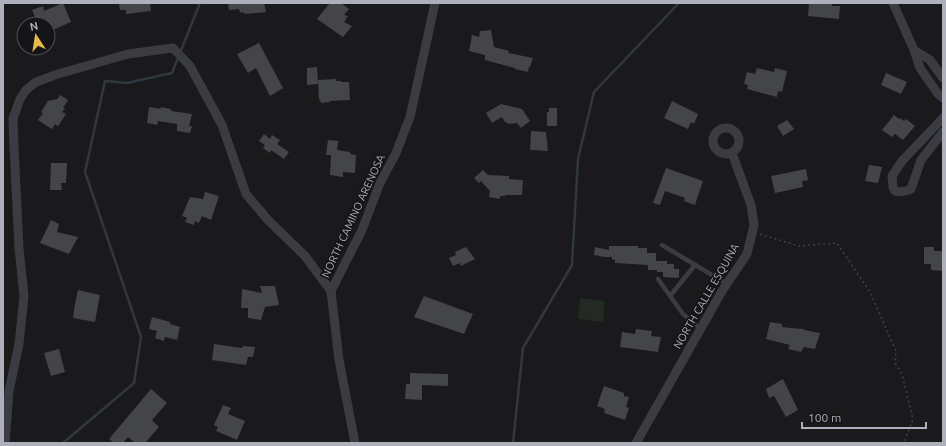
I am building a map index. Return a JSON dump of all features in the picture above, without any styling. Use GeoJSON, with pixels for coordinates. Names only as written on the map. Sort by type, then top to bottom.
{"type":"FeatureCollection","features":[{"type":"Feature","properties":{"kind":"street","name":"NORTH CAMINO ARENOSA"},"geometry":{"type":"LineString","coordinates":[[355,443],[339,360],[331,291],[362,230],[380,183],[396,153],[410,117],[435,3]]}},
{"type":"Feature","properties":{"kind":"street"},"geometry":{"type":"LineString","coordinates":[[893,3],[914,50],[920,68],[938,94],[943,98]]}},
{"type":"Feature","properties":{"kind":"street"},"geometry":{"type":"LineString","coordinates":[[5,443],[9,390],[19,344],[24,296],[19,248],[13,119],[20,99],[26,90],[36,82],[58,74],[128,54],[172,48],[190,66],[222,125],[246,194],[268,220],[305,256],[331,291]]}},
{"type":"Feature","properties":{"kind":"street"},"geometry":{"type":"LineString","coordinates":[[914,50],[930,60],[943,78]]}},
{"type":"Feature","properties":{"kind":"street"},"geometry":{"type":"LineString","coordinates":[[943,118],[902,161],[892,176],[895,191],[898,193],[911,189],[921,160],[943,132]]}},
{"type":"Feature","properties":{"kind":"street","name":"NORTH CALLE ESQUINA"},"geometry":{"type":"LineString","coordinates":[[636,443],[727,284],[746,254],[754,225],[751,205],[732,153]]}},
{"type":"Feature","properties":{"kind":"lane"},"geometry":{"type":"LineString","coordinates":[[662,245],[727,284]]}},
{"type":"Feature","properties":{"kind":"lane"},"geometry":{"type":"LineString","coordinates":[[670,296],[695,265]]}},
{"type":"Feature","properties":{"kind":"lane"},"geometry":{"type":"LineString","coordinates":[[658,278],[683,314],[701,329]]}},
{"type":"Feature","properties":{"kind":"path"},"geometry":{"type":"LineString","coordinates":[[752,231],[800,246],[837,243],[870,292],[896,351],[895,363],[902,374],[913,419],[904,443]]}},
{"type":"Feature","properties":{"kind":"shaded area"},"geometry":{"type":"Polygon","coordinates":[[[580,298],[605,301],[603,322],[578,319],[580,298]]]}},
{"type":"Feature","properties":{"kind":"building"},"geometry":{"type":"Polygon","coordinates":[[[63,3],[71,22],[56,29],[56,16],[35,16],[32,10],[43,6],[44,11],[63,3]]]}},
{"type":"Feature","properties":{"kind":"building"},"geometry":{"type":"Polygon","coordinates":[[[119,3],[150,3],[151,11],[126,14],[126,10],[120,10],[119,3]]]}},
{"type":"Feature","properties":{"kind":"building"},"geometry":{"type":"Polygon","coordinates":[[[228,3],[264,3],[266,12],[246,14],[242,12],[240,13],[239,9],[229,10],[228,3]]]}},
{"type":"Feature","properties":{"kind":"building"},"geometry":{"type":"Polygon","coordinates":[[[330,3],[341,3],[349,9],[344,15],[348,16],[344,22],[352,26],[343,37],[317,19],[330,3]]]}},
{"type":"Feature","properties":{"kind":"building"},"geometry":{"type":"Polygon","coordinates":[[[809,3],[832,3],[832,6],[840,6],[839,19],[808,16],[809,3]]]}},
{"type":"Feature","properties":{"kind":"building"},"geometry":{"type":"Polygon","coordinates":[[[491,30],[494,47],[509,51],[508,53],[533,58],[528,72],[485,60],[485,55],[469,51],[472,35],[479,37],[480,31],[491,30]]]}},
{"type":"Feature","properties":{"kind":"building"},"geometry":{"type":"Polygon","coordinates":[[[259,43],[283,88],[270,96],[256,68],[248,73],[237,54],[259,43]]]}},
{"type":"Feature","properties":{"kind":"building"},"geometry":{"type":"Polygon","coordinates":[[[317,67],[318,84],[307,85],[307,68],[317,67]]]}},
{"type":"Feature","properties":{"kind":"building"},"geometry":{"type":"Polygon","coordinates":[[[757,68],[774,72],[775,68],[787,71],[782,92],[778,91],[777,97],[747,89],[748,85],[744,84],[747,72],[755,74],[757,68]]]}},
{"type":"Feature","properties":{"kind":"building"},"geometry":{"type":"Polygon","coordinates":[[[886,73],[907,82],[901,94],[881,85],[886,73]]]}},
{"type":"Feature","properties":{"kind":"building"},"geometry":{"type":"Polygon","coordinates":[[[336,79],[336,81],[349,82],[350,100],[321,103],[320,99],[319,100],[318,80],[336,79]]]}},
{"type":"Feature","properties":{"kind":"building"},"geometry":{"type":"Polygon","coordinates":[[[60,95],[68,100],[62,112],[66,114],[58,126],[55,124],[52,129],[38,120],[48,101],[57,99],[60,95]]]}},
{"type":"Feature","properties":{"kind":"building"},"geometry":{"type":"Polygon","coordinates":[[[672,101],[698,114],[694,124],[691,122],[688,129],[664,118],[672,101]]]}},
{"type":"Feature","properties":{"kind":"building"},"geometry":{"type":"Polygon","coordinates":[[[501,104],[522,109],[530,121],[521,128],[517,123],[509,124],[505,122],[502,117],[492,123],[486,113],[501,104]]]}},
{"type":"Feature","properties":{"kind":"building"},"geometry":{"type":"Polygon","coordinates":[[[149,107],[161,109],[160,107],[171,109],[171,111],[192,114],[189,126],[192,126],[190,133],[177,131],[177,124],[158,121],[157,125],[147,123],[149,107]]]}},
{"type":"Feature","properties":{"kind":"building"},"geometry":{"type":"Polygon","coordinates":[[[549,108],[557,108],[557,126],[547,126],[547,112],[549,112],[549,108]]]}},
{"type":"Feature","properties":{"kind":"building"},"geometry":{"type":"Polygon","coordinates":[[[894,115],[904,121],[906,119],[915,126],[903,140],[895,134],[892,137],[882,130],[894,115]]]}},
{"type":"Feature","properties":{"kind":"building"},"geometry":{"type":"Polygon","coordinates":[[[787,120],[794,129],[783,136],[777,126],[787,120]]]}},
{"type":"Feature","properties":{"kind":"building"},"geometry":{"type":"Polygon","coordinates":[[[531,131],[546,132],[548,151],[530,150],[531,131]]]}},
{"type":"Feature","properties":{"kind":"building"},"geometry":{"type":"Polygon","coordinates":[[[264,134],[270,139],[272,135],[280,140],[277,144],[289,152],[284,159],[271,150],[270,153],[263,148],[265,145],[259,141],[264,134]]]}},
{"type":"Feature","properties":{"kind":"building"},"geometry":{"type":"Polygon","coordinates":[[[328,140],[338,141],[337,150],[350,152],[350,154],[356,155],[355,173],[343,172],[343,177],[330,175],[331,155],[326,155],[328,140]]]}},
{"type":"Feature","properties":{"kind":"building"},"geometry":{"type":"Polygon","coordinates":[[[51,163],[67,163],[66,183],[61,183],[62,190],[50,190],[51,163]]]}},
{"type":"Feature","properties":{"kind":"building"},"geometry":{"type":"Polygon","coordinates":[[[869,165],[882,167],[878,183],[865,181],[869,165]]]}},
{"type":"Feature","properties":{"kind":"building"},"geometry":{"type":"Polygon","coordinates":[[[666,168],[703,181],[695,205],[684,201],[685,198],[665,191],[660,205],[653,203],[666,168]]]}},
{"type":"Feature","properties":{"kind":"building"},"geometry":{"type":"Polygon","coordinates":[[[806,169],[808,180],[802,181],[803,187],[775,193],[771,176],[806,169]]]}},
{"type":"Feature","properties":{"kind":"building"},"geometry":{"type":"Polygon","coordinates":[[[483,170],[488,175],[509,176],[509,179],[523,180],[522,195],[505,195],[500,196],[500,199],[489,197],[490,191],[481,181],[479,183],[474,178],[483,170]]]}},
{"type":"Feature","properties":{"kind":"building"},"geometry":{"type":"Polygon","coordinates":[[[205,192],[219,196],[211,220],[202,216],[199,223],[195,221],[194,225],[185,222],[187,218],[182,216],[190,197],[203,199],[205,192]]]}},
{"type":"Feature","properties":{"kind":"building"},"geometry":{"type":"Polygon","coordinates":[[[51,220],[59,224],[57,232],[78,237],[69,254],[40,243],[51,220]]]}},
{"type":"Feature","properties":{"kind":"building"},"geometry":{"type":"Polygon","coordinates":[[[609,246],[638,246],[638,248],[647,248],[647,253],[656,253],[656,261],[667,261],[667,264],[674,264],[674,269],[679,269],[679,278],[663,277],[663,272],[648,270],[648,265],[615,263],[615,260],[612,259],[612,257],[594,255],[595,247],[609,250],[609,246]]]}},
{"type":"Feature","properties":{"kind":"building"},"geometry":{"type":"Polygon","coordinates":[[[466,247],[475,259],[461,266],[460,263],[453,266],[449,258],[456,255],[455,252],[466,247]]]}},
{"type":"Feature","properties":{"kind":"building"},"geometry":{"type":"Polygon","coordinates":[[[924,247],[934,247],[934,251],[943,251],[943,271],[931,270],[931,264],[924,264],[924,247]]]}},
{"type":"Feature","properties":{"kind":"building"},"geometry":{"type":"Polygon","coordinates":[[[260,286],[275,286],[279,305],[265,307],[261,320],[248,318],[248,308],[241,308],[242,289],[262,293],[260,286]]]}},
{"type":"Feature","properties":{"kind":"building"},"geometry":{"type":"Polygon","coordinates":[[[78,290],[100,295],[95,322],[73,318],[78,290]]]}},
{"type":"Feature","properties":{"kind":"building"},"geometry":{"type":"Polygon","coordinates":[[[424,296],[473,314],[464,334],[414,317],[424,296]]]}},
{"type":"Feature","properties":{"kind":"building"},"geometry":{"type":"Polygon","coordinates":[[[152,317],[170,322],[170,324],[180,327],[177,340],[165,337],[164,341],[155,338],[157,331],[149,329],[152,317]]]}},
{"type":"Feature","properties":{"kind":"building"},"geometry":{"type":"Polygon","coordinates":[[[770,322],[782,324],[782,327],[804,329],[820,333],[815,349],[804,347],[801,352],[788,349],[790,345],[766,339],[770,322]]]}},
{"type":"Feature","properties":{"kind":"building"},"geometry":{"type":"Polygon","coordinates":[[[636,329],[652,331],[651,336],[661,337],[658,352],[620,347],[622,332],[635,334],[636,329]]]}},
{"type":"Feature","properties":{"kind":"building"},"geometry":{"type":"Polygon","coordinates":[[[214,344],[242,348],[243,346],[255,347],[253,357],[248,357],[246,365],[212,360],[214,344]]]}},
{"type":"Feature","properties":{"kind":"building"},"geometry":{"type":"Polygon","coordinates":[[[59,349],[65,372],[51,376],[44,353],[59,349]]]}},
{"type":"Feature","properties":{"kind":"building"},"geometry":{"type":"Polygon","coordinates":[[[410,373],[448,374],[448,386],[422,385],[422,400],[405,399],[406,384],[410,384],[410,373]]]}},
{"type":"Feature","properties":{"kind":"building"},"geometry":{"type":"Polygon","coordinates":[[[783,379],[798,410],[786,417],[774,396],[769,398],[766,389],[783,379]]]}},
{"type":"Feature","properties":{"kind":"building"},"geometry":{"type":"Polygon","coordinates":[[[604,386],[624,393],[624,396],[629,397],[626,407],[629,408],[625,420],[604,413],[605,409],[597,406],[604,386]]]}},
{"type":"Feature","properties":{"kind":"building"},"geometry":{"type":"Polygon","coordinates":[[[151,389],[167,403],[152,420],[159,427],[145,443],[135,443],[128,437],[123,443],[114,443],[109,439],[151,389]]]}},
{"type":"Feature","properties":{"kind":"building"},"geometry":{"type":"Polygon","coordinates":[[[223,405],[231,408],[228,414],[245,421],[237,440],[216,431],[218,427],[214,425],[223,405]]]}},
{"type":"Feature","properties":{"kind":"waterway"},"geometry":{"type":"LineString","coordinates":[[180,53],[200,3]]}},
{"type":"Feature","properties":{"kind":"waterway"},"geometry":{"type":"LineString","coordinates":[[513,443],[523,348],[572,265],[578,159],[594,92],[679,3]]}},
{"type":"Feature","properties":{"kind":"waterway"},"geometry":{"type":"LineString","coordinates":[[63,443],[134,383],[141,337],[85,172],[105,81],[127,83],[172,73],[178,58]]}}]}
